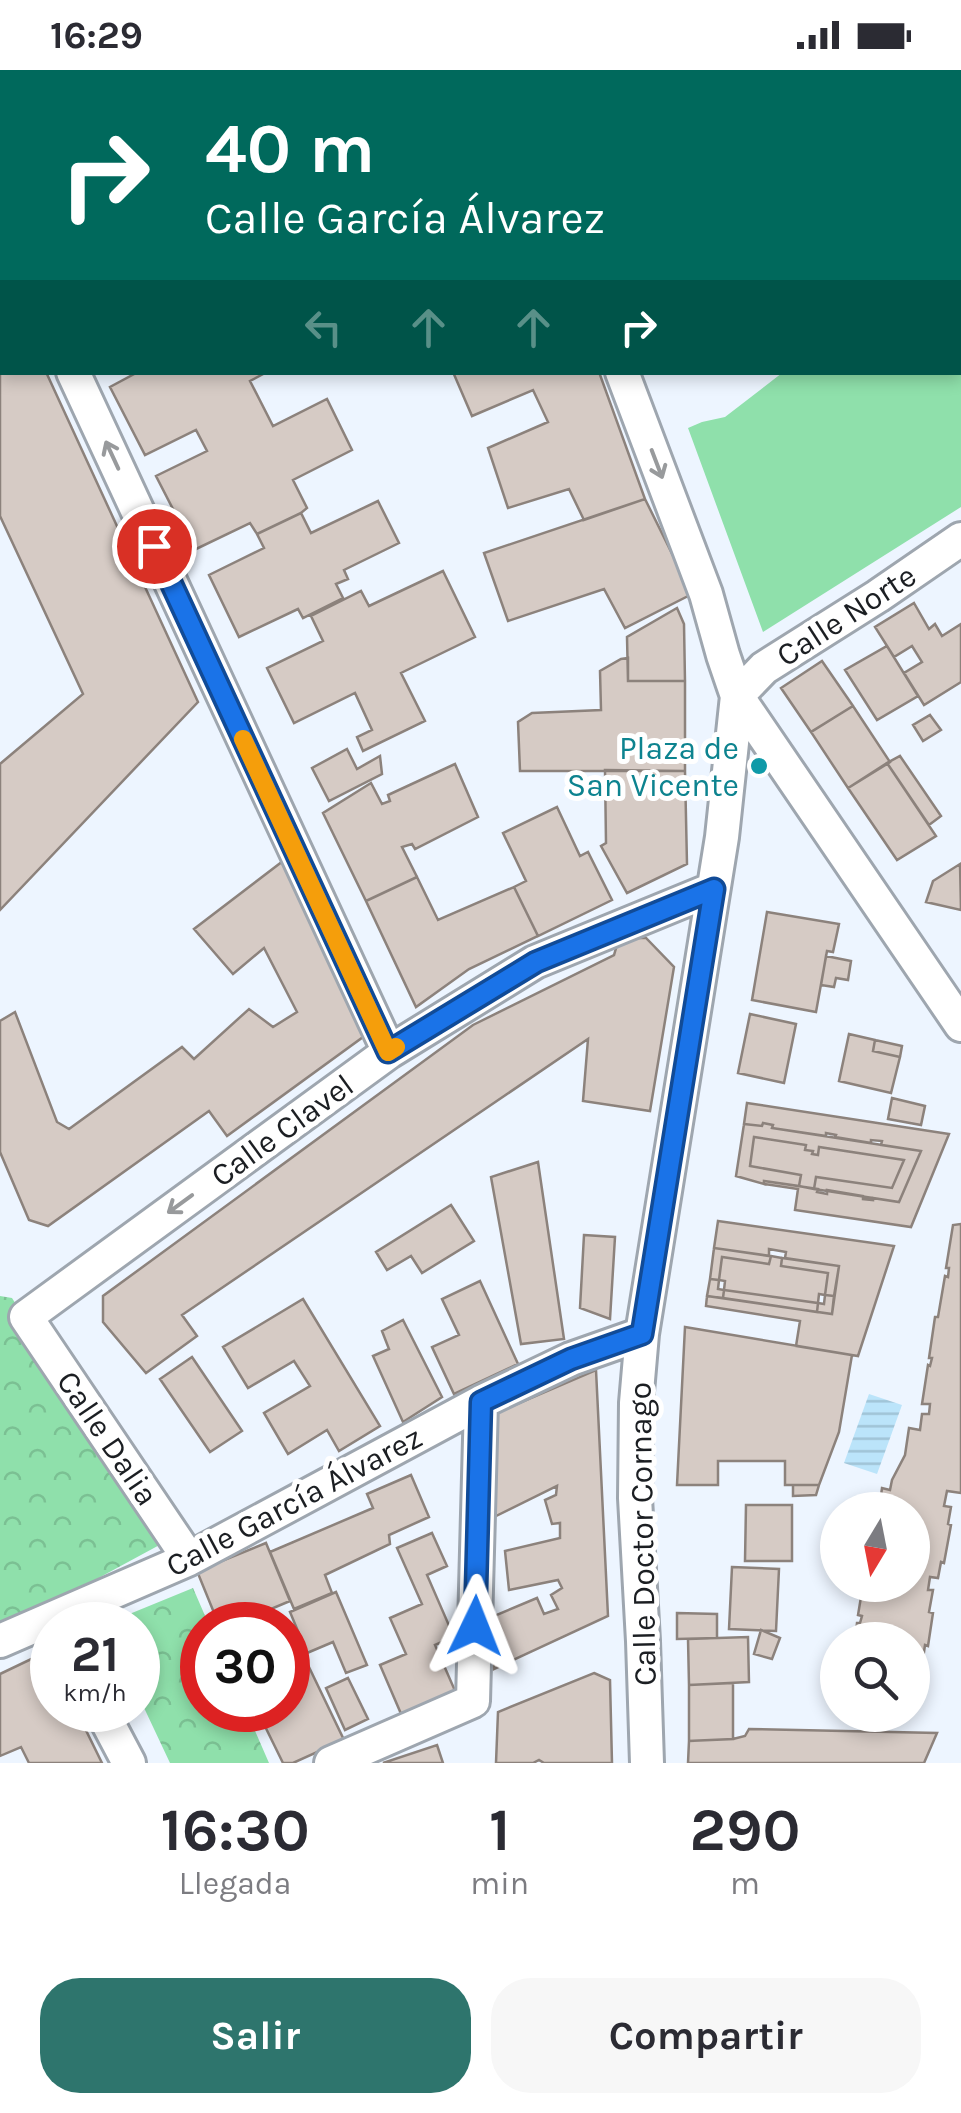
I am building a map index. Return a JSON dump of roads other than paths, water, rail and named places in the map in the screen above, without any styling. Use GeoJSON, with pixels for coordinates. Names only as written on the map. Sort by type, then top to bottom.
{"type":"FeatureCollection","features":[{"type":"Feature","properties":{"kind":"street"},"geometry":{"type":"LineString","coordinates":[[74,375],[388,1052]]}},
{"type":"Feature","properties":{"kind":"street","name":"Calle Doctor Cornago"},"geometry":{"type":"LineString","coordinates":[[623,375],[706,594],[737,696],[714,889],[642,1334],[636,1404],[635,1498],[647,1763]]}},
{"type":"Feature","properties":{"kind":"street","name":"Calle Norte"},"geometry":{"type":"LineString","coordinates":[[737,696],[764,668],[961,539]]}},
{"type":"Feature","properties":{"kind":"street"},"geometry":{"type":"LineString","coordinates":[[737,696],[961,1024]]}},
{"type":"Feature","properties":{"kind":"street","name":"Calle Clavel"},"geometry":{"type":"LineString","coordinates":[[26,1317],[388,1052],[536,962],[714,889]]}},
{"type":"Feature","properties":{"kind":"street","name":"Calle Dalia"},"geometry":{"type":"LineString","coordinates":[[26,1317],[189,1558]]}},
{"type":"Feature","properties":{"kind":"street","name":"Calle García Álvarez"},"geometry":{"type":"LineString","coordinates":[[96,1602],[189,1558],[481,1402],[571,1359],[642,1334]]}},
{"type":"Feature","properties":{"kind":"street"},"geometry":{"type":"LineString","coordinates":[[332,1763],[473,1700],[481,1402]]}},
{"type":"Feature","properties":{"kind":"street","name":"Calle García Álvarez"},"geometry":{"type":"LineString","coordinates":[[0,1642],[30,1631]]}},
{"type":"Feature","properties":{"kind":"street"},"geometry":{"type":"LineString","coordinates":[[113,1732],[129,1763]]}},
{"type":"Feature","properties":{"kind":"water"},"geometry":{"type":"Polygon","coordinates":[[[869,1394],[902,1405],[877,1474],[844,1463],[869,1394]]]}},
{"type":"Feature","properties":{"kind":"place","name":"Plaza de San Vicente"},"geometry":{"type":"Point","coordinates":[759,766]}}]}
